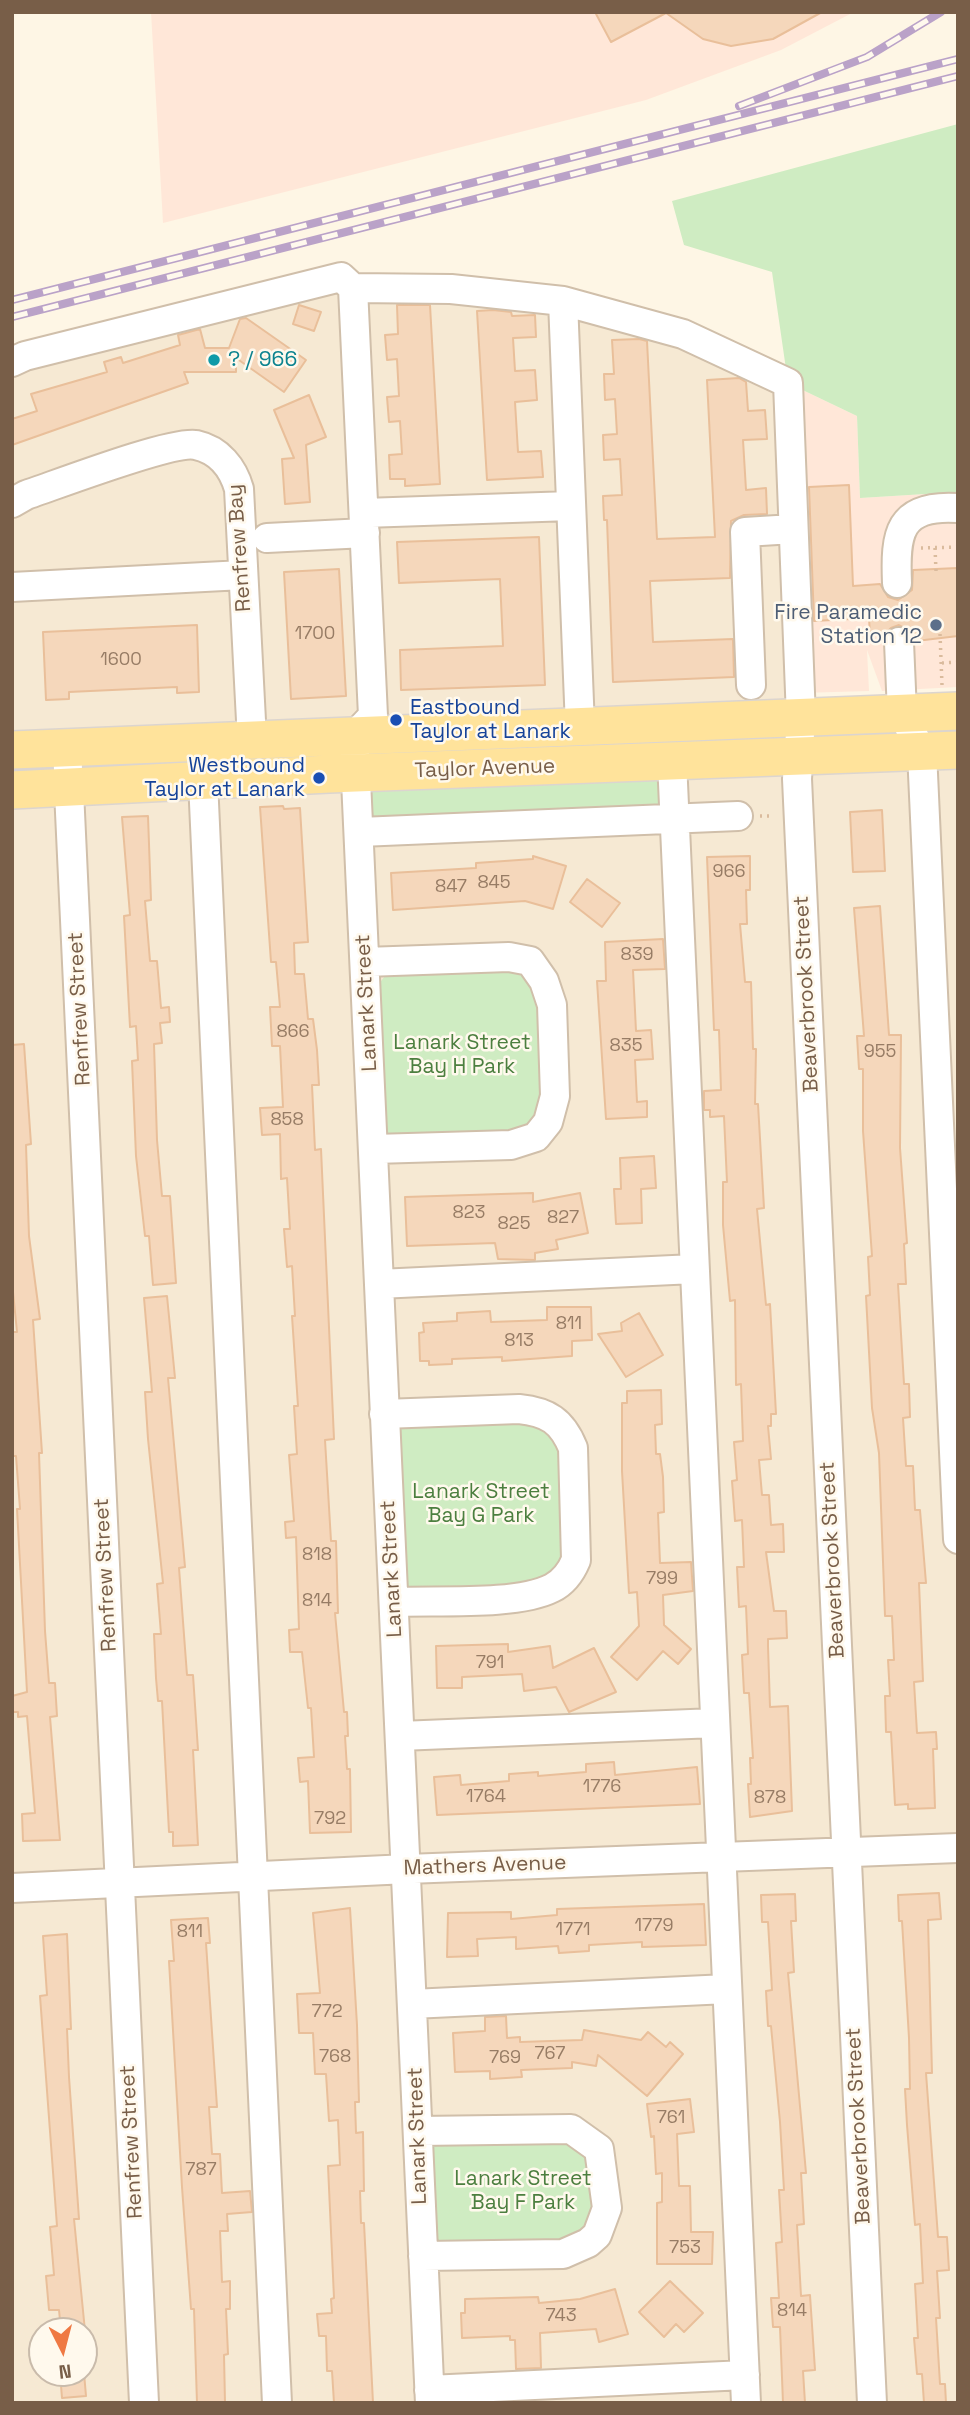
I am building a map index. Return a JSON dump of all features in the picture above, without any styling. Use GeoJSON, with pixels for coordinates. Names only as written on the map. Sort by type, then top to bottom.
{"type":"FeatureCollection","features":[{"type":"Feature","properties":{"kind":"main road","name":"Taylor Avenue"},"geometry":{"type":"LineString","coordinates":[[12,750],[902,713],[950,701]]}},
{"type":"Feature","properties":{"kind":"main road","name":"Taylor Avenue"},"geometry":{"type":"LineString","coordinates":[[12,790],[940,751]]}},
{"type":"Feature","properties":{"kind":"street"},"geometry":{"type":"LineString","coordinates":[[12,362],[25,356],[341,277],[353,288],[451,289],[563,301],[580,727]]}},
{"type":"Feature","properties":{"kind":"street"},"geometry":{"type":"LineString","coordinates":[[353,288],[373,716],[354,736]]}},
{"type":"Feature","properties":{"kind":"street","name":"Beaverbrook Street"},"geometry":{"type":"LineString","coordinates":[[563,301],[683,334],[788,383],[801,718],[797,756],[872,2403]]}},
{"type":"Feature","properties":{"kind":"street","name":"Renfrew Bay"},"geometry":{"type":"LineString","coordinates":[[12,503],[26,495],[168,448],[195,445],[218,455],[233,470],[239,489],[252,740]]}},
{"type":"Feature","properties":{"kind":"street"},"geometry":{"type":"LineString","coordinates":[[267,538],[364,523],[571,506]]}},
{"type":"Feature","properties":{"kind":"street"},"geometry":{"type":"LineString","coordinates":[[897,583],[895,549],[899,530],[916,514],[934,509],[958,508]]}},
{"type":"Feature","properties":{"kind":"street"},"geometry":{"type":"LineString","coordinates":[[751,685],[745,532],[793,528]]}},
{"type":"Feature","properties":{"kind":"street"},"geometry":{"type":"LineString","coordinates":[[12,587],[243,575]]}},
{"type":"Feature","properties":{"kind":"street"},"geometry":{"type":"LineString","coordinates":[[900,642],[902,713],[940,751],[958,1539]]}},
{"type":"Feature","properties":{"kind":"street","name":"Lanark Street"},"geometry":{"type":"LineString","coordinates":[[354,736],[429,2396]]}},
{"type":"Feature","properties":{"kind":"street","name":"Renfrew Street"},"geometry":{"type":"LineString","coordinates":[[66,748],[144,2403]]}},
{"type":"Feature","properties":{"kind":"street"},"geometry":{"type":"LineString","coordinates":[[429,2396],[745,2389],[672,761]]}},
{"type":"Feature","properties":{"kind":"street"},"geometry":{"type":"LineString","coordinates":[[203,781],[277,2403]]}},
{"type":"Feature","properties":{"kind":"street"},"geometry":{"type":"LineString","coordinates":[[360,831],[737,816]]}},
{"type":"Feature","properties":{"kind":"street"},"geometry":{"type":"LineString","coordinates":[[365,962],[509,957],[530,961],[544,981],[552,1005],[555,1096],[548,1122],[536,1137],[511,1145],[374,1149]]}},
{"type":"Feature","properties":{"kind":"street"},"geometry":{"type":"LineString","coordinates":[[379,1284],[694,1269]]}},
{"type":"Feature","properties":{"kind":"street"},"geometry":{"type":"LineString","coordinates":[[384,1414],[519,1409],[541,1411],[558,1421],[573,1448],[576,1560],[570,1573],[554,1588],[528,1597],[394,1602]]}},
{"type":"Feature","properties":{"kind":"street"},"geometry":{"type":"LineString","coordinates":[[400,1736],[715,1723]]}},
{"type":"Feature","properties":{"kind":"street","name":"Mathers Avenue"},"geometry":{"type":"LineString","coordinates":[[12,1888],[407,1869],[958,1848]]}},
{"type":"Feature","properties":{"kind":"street"},"geometry":{"type":"LineString","coordinates":[[412,2004],[727,1989]]}},
{"type":"Feature","properties":{"kind":"street"},"geometry":{"type":"LineString","coordinates":[[419,2131],[571,2129],[599,2149],[607,2207],[597,2235],[588,2244],[563,2253],[423,2256]]}},
{"type":"Feature","properties":{"kind":"path"},"geometry":{"type":"LineString","coordinates":[[895,549],[958,547]]}},
{"type":"Feature","properties":{"kind":"path"},"geometry":{"type":"LineString","coordinates":[[935,548],[936,571]]}},
{"type":"Feature","properties":{"kind":"path"},"geometry":{"type":"LineString","coordinates":[[940,634],[942,663],[950,701]]}},
{"type":"Feature","properties":{"kind":"path"},"geometry":{"type":"LineString","coordinates":[[942,663],[958,662]]}},
{"type":"Feature","properties":{"kind":"shaded area"},"geometry":{"type":"Polygon","coordinates":[[[151,12],[854,12],[781,50],[646,100],[163,223],[151,12]]]}},
{"type":"Feature","properties":{"kind":"shaded area"},"geometry":{"type":"Polygon","coordinates":[[[341,277],[563,301],[788,383],[796,706],[12,741],[12,362],[341,277]]]}},
{"type":"Feature","properties":{"kind":"shaded area"},"geometry":{"type":"Polygon","coordinates":[[[788,383],[857,416],[860,498],[958,492],[958,687],[882,691],[867,650],[869,691],[800,693],[788,383]]]}},
{"type":"Feature","properties":{"kind":"shaded area"},"geometry":{"type":"Polygon","coordinates":[[[958,750],[958,2403],[12,2403],[12,803],[672,761],[958,750]]]}},
{"type":"Feature","properties":{"kind":"green space"},"geometry":{"type":"Polygon","coordinates":[[[958,124],[958,492],[860,498],[857,416],[788,383],[772,272],[684,245],[672,201],[958,124]]]}},
{"type":"Feature","properties":{"kind":"green space"},"geometry":{"type":"Polygon","coordinates":[[[672,761],[674,819],[360,832],[357,774],[672,761]]]}},
{"type":"Feature","properties":{"kind":"green space","name":"Lanark Street Bay H Park"},"geometry":{"type":"Polygon","coordinates":[[[508,965],[533,982],[542,1013],[545,1097],[535,1122],[512,1136],[399,1140],[384,1131],[377,986],[390,970],[508,965]]]}},
{"type":"Feature","properties":{"kind":"green space","name":"Lanark Street Bay G Park"},"geometry":{"type":"Polygon","coordinates":[[[384,1414],[558,1421],[576,1560],[554,1588],[394,1602],[384,1414]]]}},
{"type":"Feature","properties":{"kind":"green space","name":"Lanark Street Bay F Park"},"geometry":{"type":"Polygon","coordinates":[[[550,2128],[603,2164],[588,2243],[423,2256],[419,2131],[550,2128]]]}},
{"type":"Feature","properties":{"kind":"building"},"geometry":{"type":"Polygon","coordinates":[[[595,12],[822,12],[773,39],[731,46],[703,39],[666,13],[611,42],[595,12]]]}},
{"type":"Feature","properties":{"kind":"building"},"geometry":{"type":"Polygon","coordinates":[[[299,305],[321,312],[314,331],[293,324],[299,305]]]}},
{"type":"Feature","properties":{"kind":"building"},"geometry":{"type":"Polygon","coordinates":[[[397,305],[430,305],[440,484],[405,486],[405,479],[390,479],[389,455],[402,454],[400,421],[389,422],[387,397],[399,396],[397,359],[387,360],[385,335],[398,334],[397,305]]]}},
{"type":"Feature","properties":{"kind":"building"},"geometry":{"type":"Polygon","coordinates":[[[477,311],[511,312],[512,316],[535,315],[536,337],[513,338],[515,371],[535,370],[537,400],[515,402],[518,452],[541,451],[543,477],[487,480],[477,311]]]}},
{"type":"Feature","properties":{"kind":"building"},"geometry":{"type":"Polygon","coordinates":[[[246,318],[306,360],[284,392],[236,358],[236,372],[184,372],[188,383],[12,445],[12,419],[37,411],[31,394],[107,372],[104,362],[121,357],[123,363],[180,345],[178,335],[200,329],[205,348],[229,348],[240,319],[246,318]]]}},
{"type":"Feature","properties":{"kind":"building"},"geometry":{"type":"Polygon","coordinates":[[[612,340],[647,341],[657,539],[715,537],[707,380],[739,378],[746,382],[748,411],[765,410],[767,439],[743,440],[746,490],[766,488],[767,514],[744,515],[731,521],[730,578],[650,581],[653,642],[733,639],[734,677],[613,682],[607,520],[604,520],[603,496],[622,495],[620,459],[604,460],[603,435],[617,434],[615,399],[605,400],[604,374],[614,374],[612,340]]]}},
{"type":"Feature","properties":{"kind":"building"},"geometry":{"type":"Polygon","coordinates":[[[309,395],[326,437],[306,445],[310,502],[285,504],[282,459],[294,458],[274,410],[309,395]]]}},
{"type":"Feature","properties":{"kind":"building"},"geometry":{"type":"Polygon","coordinates":[[[849,485],[853,586],[880,584],[888,597],[898,600],[912,590],[913,570],[958,568],[958,636],[916,641],[913,633],[899,625],[884,635],[870,635],[869,618],[814,621],[809,487],[849,485]]]}},
{"type":"Feature","properties":{"kind":"building"},"geometry":{"type":"Polygon","coordinates":[[[539,537],[545,685],[401,690],[400,650],[503,646],[500,579],[399,583],[397,542],[539,537]]]}},
{"type":"Feature","properties":{"kind":"building"},"geometry":{"type":"Polygon","coordinates":[[[339,569],[346,696],[291,699],[284,572],[339,569]]]}},
{"type":"Feature","properties":{"kind":"building"},"geometry":{"type":"Polygon","coordinates":[[[197,625],[199,692],[177,693],[177,687],[69,692],[69,699],[46,700],[43,632],[197,625]]]}},
{"type":"Feature","properties":{"kind":"building"},"geometry":{"type":"Polygon","coordinates":[[[283,806],[284,809],[300,808],[308,942],[294,943],[295,974],[304,974],[308,1019],[313,1019],[317,1050],[319,1085],[312,1085],[315,1150],[321,1149],[334,1439],[325,1440],[331,1541],[336,1541],[338,1613],[335,1613],[344,1712],[347,1712],[348,1736],[345,1736],[347,1769],[350,1769],[351,1832],[310,1833],[308,1781],[300,1782],[298,1758],[314,1757],[311,1708],[308,1708],[302,1652],[290,1652],[289,1630],[299,1629],[296,1537],[286,1538],[285,1522],[294,1521],[289,1455],[297,1454],[294,1406],[298,1406],[292,1316],[295,1316],[292,1266],[287,1267],[284,1229],[290,1229],[287,1178],[281,1179],[280,1134],[262,1135],[260,1108],[283,1107],[280,1046],[272,1046],[270,1007],[280,1007],[276,962],[271,962],[260,807],[283,806]]]}},
{"type":"Feature","properties":{"kind":"building"},"geometry":{"type":"Polygon","coordinates":[[[882,810],[885,871],[853,872],[850,812],[882,810]]]}},
{"type":"Feature","properties":{"kind":"building"},"geometry":{"type":"Polygon","coordinates":[[[148,816],[151,900],[145,901],[150,961],[157,961],[161,1008],[169,1007],[170,1022],[160,1023],[162,1043],[154,1044],[157,1140],[162,1196],[170,1196],[176,1283],[153,1285],[149,1236],[145,1236],[136,1156],[132,1061],[138,1060],[136,1026],[130,1027],[124,916],[130,915],[122,817],[148,816]]]}},
{"type":"Feature","properties":{"kind":"building"},"geometry":{"type":"Polygon","coordinates":[[[533,856],[566,866],[553,909],[525,901],[393,910],[391,873],[476,868],[476,863],[533,859],[533,856]]]}},
{"type":"Feature","properties":{"kind":"building"},"geometry":{"type":"Polygon","coordinates":[[[750,856],[750,890],[746,890],[747,924],[740,924],[745,982],[751,982],[753,1049],[756,1049],[755,1104],[758,1104],[764,1208],[757,1209],[766,1305],[770,1304],[776,1414],[771,1414],[771,1426],[768,1426],[771,1459],[759,1460],[762,1495],[769,1495],[771,1525],[783,1524],[784,1552],[766,1552],[774,1611],[786,1611],[787,1638],[768,1639],[768,1646],[770,1707],[788,1706],[792,1811],[750,1817],[748,1784],[751,1784],[750,1758],[753,1758],[749,1693],[744,1693],[742,1655],[748,1654],[746,1606],[739,1607],[737,1567],[744,1567],[742,1520],[735,1521],[732,1481],[737,1480],[734,1442],[743,1441],[741,1384],[736,1385],[735,1300],[730,1301],[723,1225],[723,1182],[727,1182],[724,1116],[710,1117],[710,1110],[704,1110],[704,1091],[721,1090],[719,1030],[714,1030],[707,857],[750,856]]]}},
{"type":"Feature","properties":{"kind":"building"},"geometry":{"type":"Polygon","coordinates":[[[587,879],[620,903],[602,927],[570,902],[587,879]]]}},
{"type":"Feature","properties":{"kind":"building"},"geometry":{"type":"Polygon","coordinates":[[[880,906],[889,1035],[901,1035],[900,1148],[907,1243],[904,1244],[906,1284],[898,1284],[904,1384],[909,1384],[910,1417],[903,1418],[906,1466],[913,1466],[915,1510],[920,1510],[926,1583],[919,1583],[923,1681],[914,1682],[917,1733],[936,1732],[937,1749],[933,1749],[935,1808],[908,1809],[908,1804],[895,1805],[891,1732],[886,1732],[885,1696],[890,1696],[888,1660],[894,1660],[892,1616],[885,1616],[879,1453],[872,1408],[866,1296],[870,1295],[868,1257],[872,1256],[863,1131],[863,1069],[859,1069],[857,1036],[864,1036],[854,908],[880,906]]]}},
{"type":"Feature","properties":{"kind":"building"},"geometry":{"type":"Polygon","coordinates":[[[663,939],[665,969],[633,970],[636,1031],[651,1030],[653,1059],[635,1060],[637,1102],[647,1101],[647,1117],[606,1119],[597,981],[606,981],[605,942],[663,939]]]}},
{"type":"Feature","properties":{"kind":"building"},"geometry":{"type":"Polygon","coordinates":[[[24,1044],[31,1144],[26,1145],[29,1236],[40,1319],[33,1320],[42,1453],[39,1453],[45,1631],[49,1683],[55,1683],[57,1716],[50,1717],[60,1840],[23,1841],[22,1814],[35,1813],[27,1716],[18,1717],[18,1712],[12,1712],[12,1696],[27,1692],[17,1509],[20,1509],[16,1456],[13,1456],[12,1448],[12,1332],[17,1332],[12,1282],[12,1045],[24,1044]]]}},
{"type":"Feature","properties":{"kind":"building"},"geometry":{"type":"Polygon","coordinates":[[[654,1156],[656,1188],[641,1189],[642,1223],[616,1224],[614,1189],[621,1189],[620,1158],[654,1156]]]}},
{"type":"Feature","properties":{"kind":"building"},"geometry":{"type":"Polygon","coordinates":[[[533,1193],[533,1202],[580,1193],[588,1233],[556,1240],[558,1249],[535,1253],[535,1260],[498,1259],[495,1243],[407,1246],[405,1197],[533,1193]]]}},
{"type":"Feature","properties":{"kind":"building"},"geometry":{"type":"Polygon","coordinates":[[[167,1296],[175,1378],[168,1378],[185,1567],[179,1568],[187,1675],[193,1675],[198,1750],[193,1750],[198,1845],[173,1846],[173,1832],[169,1832],[162,1701],[158,1701],[156,1678],[154,1634],[161,1634],[157,1584],[163,1583],[145,1392],[152,1392],[144,1298],[167,1296]]]}},
{"type":"Feature","properties":{"kind":"building"},"geometry":{"type":"Polygon","coordinates":[[[547,1307],[591,1307],[592,1340],[572,1341],[572,1356],[502,1361],[502,1357],[452,1359],[452,1364],[429,1365],[429,1361],[420,1361],[419,1333],[424,1332],[423,1323],[457,1321],[457,1313],[490,1311],[491,1322],[547,1320],[547,1307]]]}},
{"type":"Feature","properties":{"kind":"building"},"geometry":{"type":"Polygon","coordinates":[[[639,1313],[663,1355],[626,1377],[598,1334],[622,1331],[621,1323],[639,1313]]]}},
{"type":"Feature","properties":{"kind":"building"},"geometry":{"type":"Polygon","coordinates":[[[661,1390],[662,1424],[655,1425],[656,1454],[660,1454],[663,1477],[664,1512],[658,1513],[660,1563],[691,1562],[693,1591],[663,1595],[664,1625],[691,1649],[678,1664],[663,1651],[637,1680],[611,1657],[639,1626],[637,1592],[629,1593],[622,1471],[622,1403],[627,1403],[627,1391],[661,1390]]]}},
{"type":"Feature","properties":{"kind":"building"},"geometry":{"type":"Polygon","coordinates":[[[508,1644],[508,1652],[550,1646],[553,1668],[594,1648],[616,1692],[569,1712],[556,1687],[524,1691],[522,1674],[462,1677],[462,1688],[437,1688],[436,1646],[508,1644]]]}},
{"type":"Feature","properties":{"kind":"building"},"geometry":{"type":"Polygon","coordinates":[[[614,1762],[615,1775],[697,1767],[700,1804],[437,1815],[434,1777],[460,1775],[461,1785],[509,1781],[509,1774],[538,1772],[538,1776],[586,1772],[586,1764],[614,1762]]]}},
{"type":"Feature","properties":{"kind":"building"},"geometry":{"type":"Polygon","coordinates":[[[939,1893],[941,1919],[928,1920],[932,2073],[926,2073],[938,2237],[947,2237],[949,2270],[937,2271],[940,2318],[936,2318],[940,2384],[945,2384],[946,2403],[924,2403],[922,2374],[917,2374],[914,2338],[918,2338],[915,2284],[923,2283],[920,2224],[915,2225],[907,2125],[905,2089],[910,2089],[909,2038],[898,1895],[939,1893]]]}},
{"type":"Feature","properties":{"kind":"building"},"geometry":{"type":"Polygon","coordinates":[[[795,1894],[796,1921],[791,1921],[794,1972],[788,1973],[806,2173],[801,2173],[804,2224],[797,2225],[801,2296],[810,2295],[815,2370],[803,2371],[805,2403],[783,2403],[780,2327],[773,2327],[771,2298],[779,2298],[776,2243],[782,2242],[779,2190],[784,2190],[771,2026],[768,2026],[766,1991],[772,1990],[768,1922],[762,1922],[761,1895],[795,1894]]]}},
{"type":"Feature","properties":{"kind":"building"},"geometry":{"type":"Polygon","coordinates":[[[704,1904],[706,1945],[642,1947],[642,1942],[589,1945],[589,1951],[559,1953],[558,1946],[516,1949],[516,1937],[477,1939],[478,1956],[447,1957],[448,1913],[511,1912],[511,1919],[557,1915],[557,1909],[704,1904]]]}},
{"type":"Feature","properties":{"kind":"building"},"geometry":{"type":"Polygon","coordinates":[[[350,1908],[357,2025],[359,2102],[355,2102],[356,2133],[363,2132],[364,2191],[360,2191],[361,2223],[364,2223],[373,2403],[334,2403],[332,2371],[327,2371],[326,2336],[319,2336],[317,2314],[332,2313],[331,2299],[334,2298],[328,2166],[340,2165],[338,2120],[329,2121],[326,2074],[315,2074],[313,2033],[299,2033],[297,1994],[320,1993],[313,1913],[350,1908]]]}},
{"type":"Feature","properties":{"kind":"building"},"geometry":{"type":"Polygon","coordinates":[[[208,1918],[210,1943],[206,1943],[217,2107],[209,2107],[212,2154],[220,2154],[222,2193],[250,2191],[252,2212],[227,2214],[228,2231],[220,2231],[222,2282],[230,2281],[230,2309],[226,2309],[228,2354],[224,2355],[225,2403],[197,2403],[194,2309],[191,2309],[182,2187],[169,1961],[174,1961],[171,1920],[208,1918]]]}},
{"type":"Feature","properties":{"kind":"building"},"geometry":{"type":"Polygon","coordinates":[[[67,1934],[71,2029],[67,2029],[69,2077],[79,2219],[74,2219],[84,2317],[60,2317],[59,2310],[49,2310],[46,2276],[54,2275],[50,2227],[57,2226],[40,1996],[47,1995],[43,1936],[67,1934]]]}},
{"type":"Feature","properties":{"kind":"building"},"geometry":{"type":"Polygon","coordinates":[[[506,2016],[507,2038],[520,2037],[520,2042],[582,2040],[584,2030],[641,2040],[648,2032],[666,2047],[670,2042],[683,2054],[647,2096],[598,2055],[596,2066],[572,2062],[572,2068],[521,2070],[522,2077],[490,2079],[490,2071],[455,2072],[453,2033],[485,2031],[485,2017],[506,2016]]]}},
{"type":"Feature","properties":{"kind":"building"},"geometry":{"type":"Polygon","coordinates":[[[690,2099],[694,2132],[677,2134],[679,2186],[690,2186],[691,2232],[713,2232],[712,2264],[657,2264],[657,2203],[662,2202],[662,2173],[656,2174],[654,2136],[651,2137],[647,2104],[690,2099]]]}},
{"type":"Feature","properties":{"kind":"building"},"geometry":{"type":"Polygon","coordinates":[[[670,2281],[703,2313],[684,2332],[676,2324],[664,2337],[639,2312],[670,2281]]]}},
{"type":"Feature","properties":{"kind":"building"},"geometry":{"type":"Polygon","coordinates":[[[615,2289],[628,2334],[599,2342],[596,2329],[540,2333],[541,2368],[516,2369],[515,2340],[510,2340],[510,2336],[462,2338],[461,2313],[465,2313],[465,2299],[538,2297],[539,2303],[580,2299],[615,2289]]]}},
{"type":"Feature","properties":{"kind":"building"},"geometry":{"type":"Polygon","coordinates":[[[61,2387],[85,2387],[86,2396],[62,2398],[61,2387]]]}},
{"type":"Feature","properties":{"kind":"railway"},"geometry":{"type":"LineString","coordinates":[[739,106],[867,57],[941,12]]}},
{"type":"Feature","properties":{"kind":"railway"},"geometry":{"type":"LineString","coordinates":[[12,300],[958,59]]}},
{"type":"Feature","properties":{"kind":"railway"},"geometry":{"type":"LineString","coordinates":[[12,317],[958,76]]}},
{"type":"Feature","properties":{"kind":"place","name":"? / 966"},"geometry":{"type":"Point","coordinates":[214,360]}},
{"type":"Feature","properties":{"kind":"place","name":"Fire Paramedic Station 12"},"geometry":{"type":"Point","coordinates":[936,625]}},
{"type":"Feature","properties":{"kind":"place","name":"Eastbound Taylor at Lanark"},"geometry":{"type":"Point","coordinates":[396,720]}},
{"type":"Feature","properties":{"kind":"place","name":"Westbound Taylor at Lanark"},"geometry":{"type":"Point","coordinates":[319,778]}}]}
